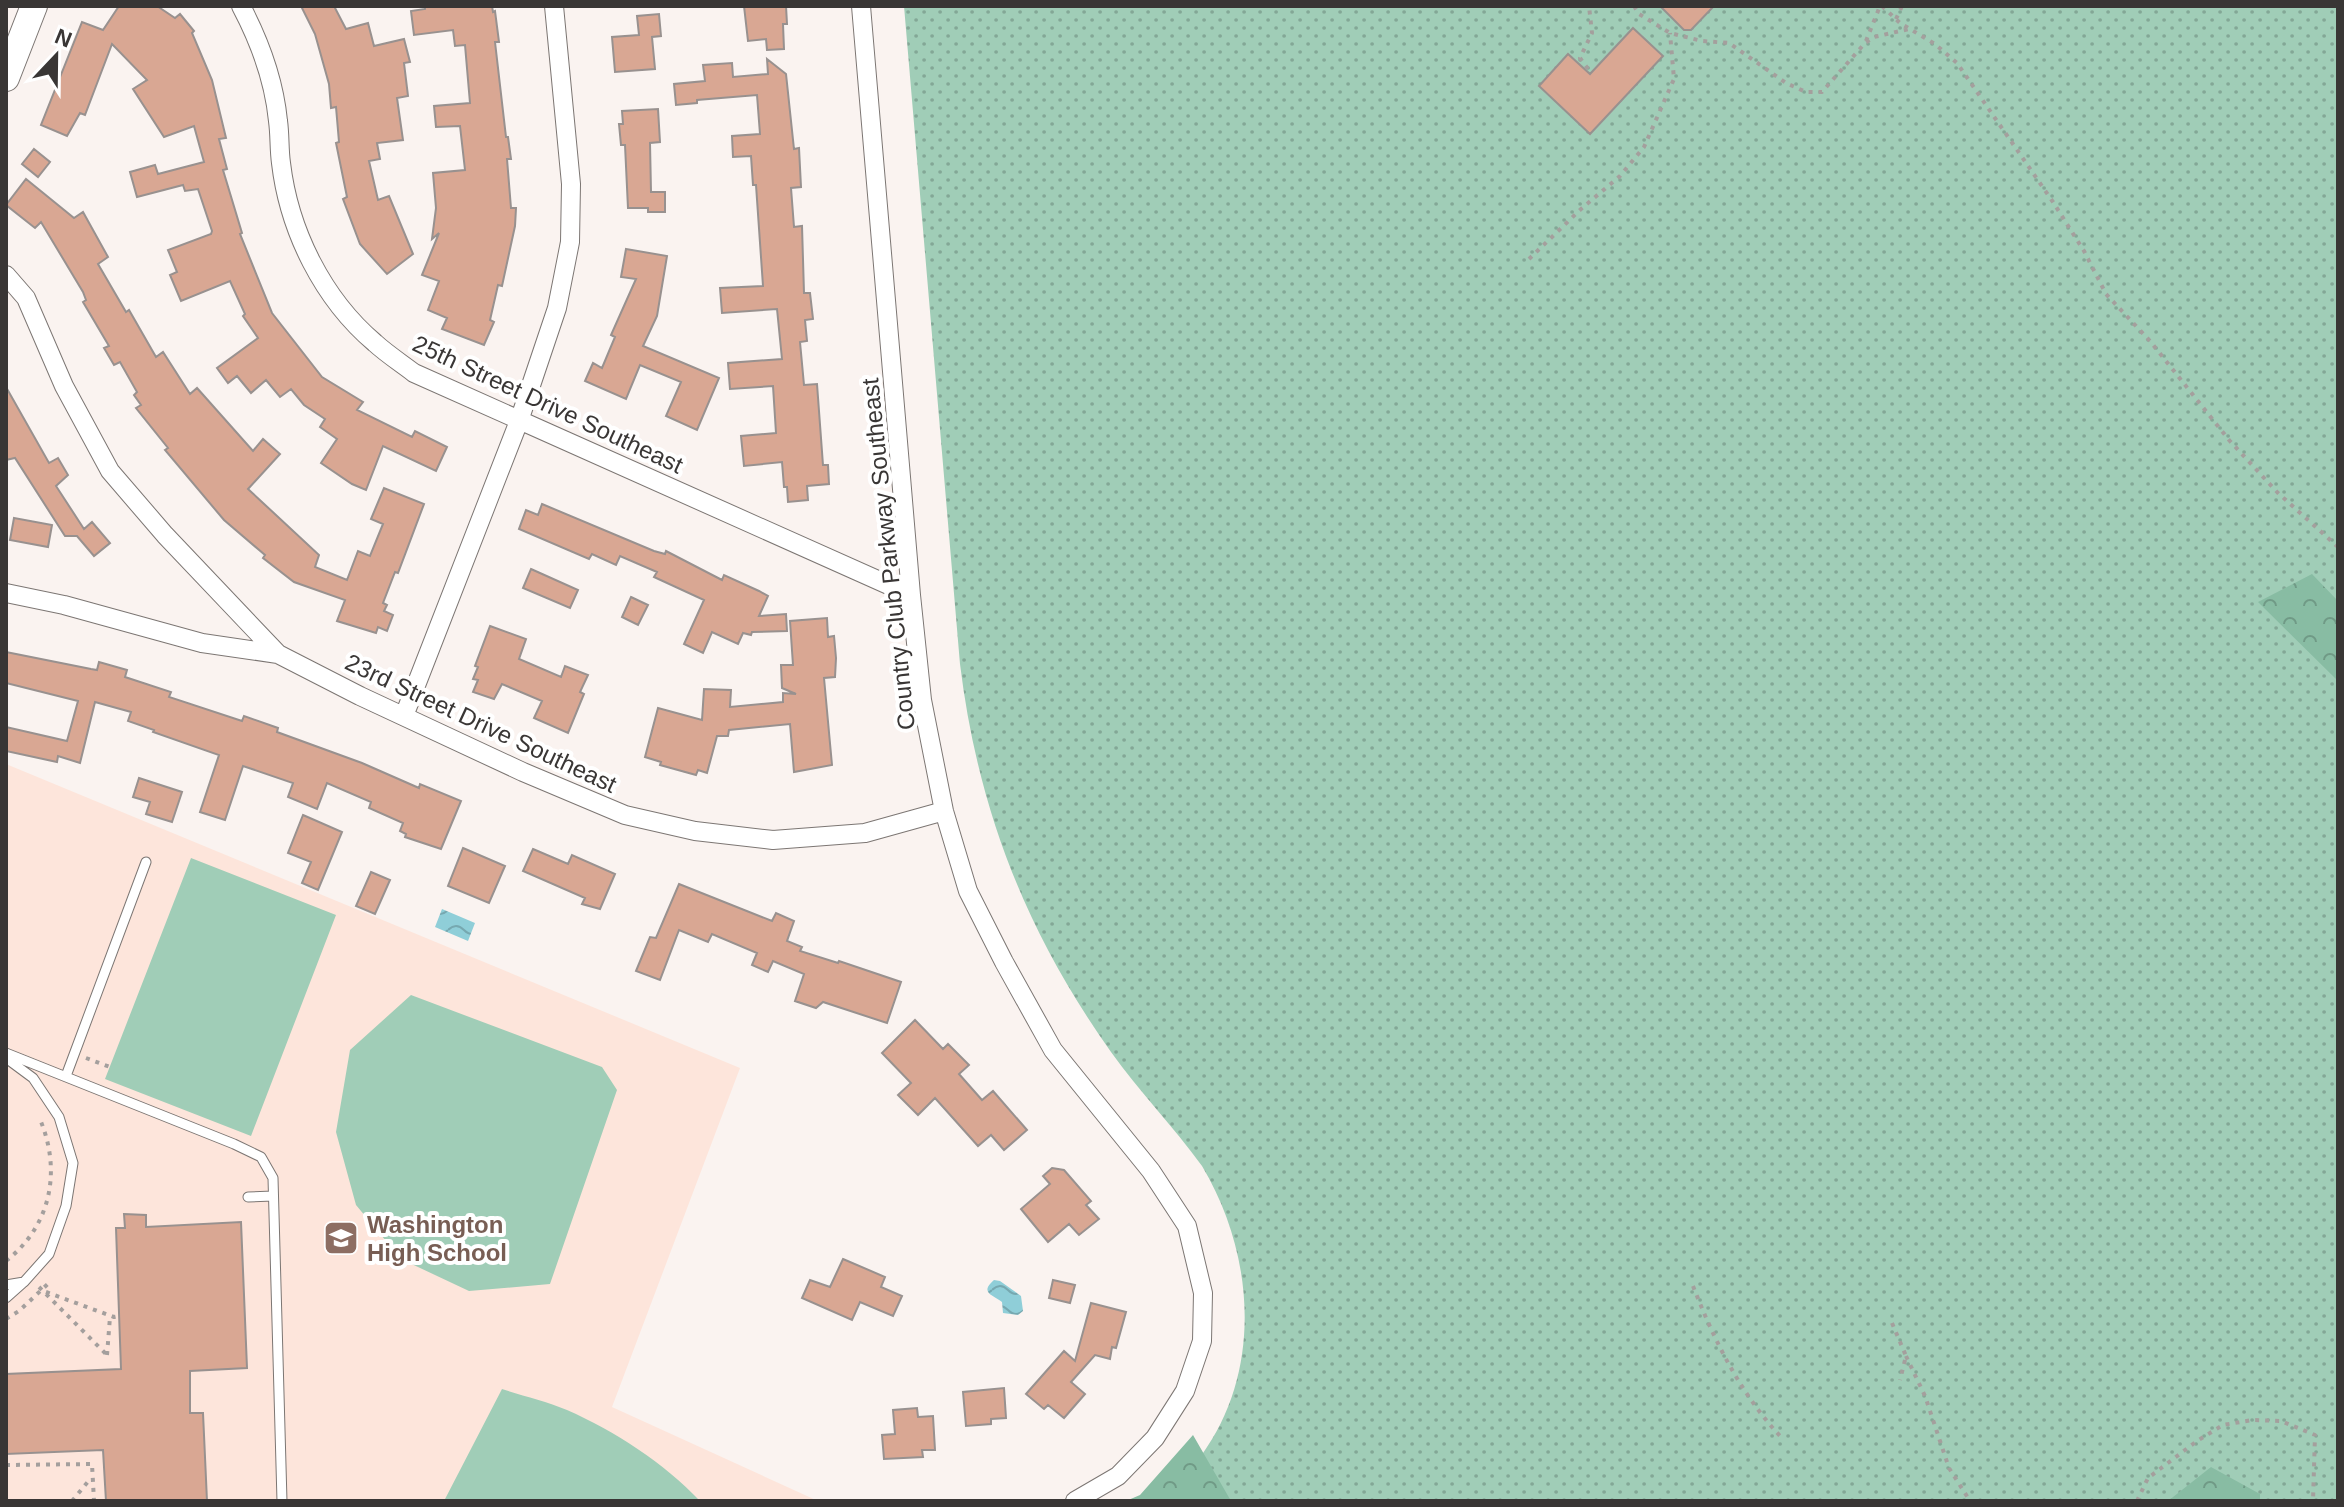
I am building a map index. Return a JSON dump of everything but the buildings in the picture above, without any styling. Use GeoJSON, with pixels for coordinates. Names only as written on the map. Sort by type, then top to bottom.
{"type":"FeatureCollection","features":[{"type":"Feature","properties":{"kind":"street"},"geometry":{"type":"LineString","coordinates":[[9,62],[34,6]]}},
{"type":"Feature","properties":{"kind":"street","name":"25th Street Drive Southeast"},"geometry":{"type":"LineString","coordinates":[[241,6],[258,38],[271,79],[281,165],[293,217],[309,258],[335,299],[373,342],[414,373],[911,595]]}},
{"type":"Feature","properties":{"kind":"street"},"geometry":{"type":"LineString","coordinates":[[404,716],[519,421],[557,308],[570,242],[571,184],[554,6]]}},
{"type":"Feature","properties":{"kind":"street","name":"Country Club Parkway Southeast"},"geometry":{"type":"LineString","coordinates":[[861,6],[911,595],[922,700],[944,811],[968,891],[1004,962],[1053,1050],[1151,1171],[1187,1226],[1203,1293],[1202,1341],[1185,1391],[1155,1438],[1118,1476],[1075,1501]]}},
{"type":"Feature","properties":{"kind":"street"},"geometry":{"type":"LineString","coordinates":[[6,275],[26,298],[64,386],[110,471],[165,535],[278,654]]}},
{"type":"Feature","properties":{"kind":"street","name":"23rd Street Drive Southeast"},"geometry":{"type":"LineString","coordinates":[[6,593],[64,605],[202,643],[278,654],[523,772],[625,815],[695,831],[773,840],[865,833],[944,811]]}},
{"type":"Feature","properties":{"kind":"lane"},"geometry":{"type":"LineString","coordinates":[[66,1076],[146,862]]}},
{"type":"Feature","properties":{"kind":"lane"},"geometry":{"type":"LineString","coordinates":[[6,1056],[66,1076],[261,1157],[273,1178],[282,1501]]}},
{"type":"Feature","properties":{"kind":"lane"},"geometry":{"type":"LineString","coordinates":[[6,1056],[33,1078],[59,1117],[73,1163],[66,1206],[49,1254],[6,1298]]}},
{"type":"Feature","properties":{"kind":"lane"},"geometry":{"type":"LineString","coordinates":[[248,1197],[273,1196]]}},
{"type":"Feature","properties":{"kind":"lane"},"geometry":{"type":"LineString","coordinates":[[6,1285],[26,1279]]}},
{"type":"Feature","properties":{"kind":"path"},"geometry":{"type":"LineString","coordinates":[[1588,69],[1580,58],[1592,33],[1589,6]]}},
{"type":"Feature","properties":{"kind":"path"},"geometry":{"type":"LineString","coordinates":[[1634,6],[1639,14],[1670,33],[1702,41],[1729,43],[1786,83],[1806,92],[1822,92],[1865,43],[1874,37],[1909,29]]}},
{"type":"Feature","properties":{"kind":"path"},"geometry":{"type":"LineString","coordinates":[[1865,43],[1881,6],[1957,63],[2053,202],[2084,251],[2106,294],[2150,341],[2229,440],[2278,493],[2338,547]]}},
{"type":"Feature","properties":{"kind":"path"},"geometry":{"type":"LineString","coordinates":[[1896,19],[1902,6]]}},
{"type":"Feature","properties":{"kind":"path"},"geometry":{"type":"LineString","coordinates":[[1529,259],[1591,199],[1620,176],[1644,147],[1674,79],[1670,33]]}},
{"type":"Feature","properties":{"kind":"path"},"geometry":{"type":"LineString","coordinates":[[84,1057],[110,1067]]}},
{"type":"Feature","properties":{"kind":"path"},"geometry":{"type":"LineString","coordinates":[[7,1258],[28,1241],[42,1220],[50,1195],[51,1152],[36,1111]]}},
{"type":"Feature","properties":{"kind":"path"},"geometry":{"type":"LineString","coordinates":[[26,1279],[42,1290],[107,1355],[110,1316]]}},
{"type":"Feature","properties":{"kind":"path"},"geometry":{"type":"LineString","coordinates":[[6,1319],[51,1281]]}},
{"type":"Feature","properties":{"kind":"path"},"geometry":{"type":"LineString","coordinates":[[1693,1286],[1703,1313],[1742,1389],[1780,1436]]}},
{"type":"Feature","properties":{"kind":"path"},"geometry":{"type":"LineString","coordinates":[[42,1290],[110,1316],[119,1316]]}},
{"type":"Feature","properties":{"kind":"path"},"geometry":{"type":"LineString","coordinates":[[1892,1323],[1925,1396],[1949,1468],[1970,1501]]}},
{"type":"Feature","properties":{"kind":"path"},"geometry":{"type":"LineString","coordinates":[[1900,1380],[1906,1356]]}},
{"type":"Feature","properties":{"kind":"path"},"geometry":{"type":"LineString","coordinates":[[2137,1501],[2148,1478],[2197,1441],[2223,1425],[2252,1420],[2281,1421],[2315,1435],[2313,1501]]}},
{"type":"Feature","properties":{"kind":"path"},"geometry":{"type":"LineString","coordinates":[[6,1465],[92,1464],[94,1501]]}},
{"type":"Feature","properties":{"kind":"path"},"geometry":{"type":"LineString","coordinates":[[72,1501],[93,1477]]}},
{"type":"Feature","properties":{"kind":"shaded area","name":"Washington High School"},"geometry":{"type":"Polygon","coordinates":[[[6,764],[740,1068],[612,1407],[818,1501],[6,1501],[6,764]]]}},
{"type":"Feature","properties":{"kind":"green space"},"geometry":{"type":"Polygon","coordinates":[[[904,6],[2338,6],[2338,1501],[1159,1501],[1201,1456],[1221,1422],[1235,1387],[1243,1349],[1245,1311],[1241,1273],[1233,1236],[1202,1166],[1111,1052],[1054,961],[1010,868],[979,769],[960,664],[904,6]]]}},
{"type":"Feature","properties":{"kind":"green space"},"geometry":{"type":"Polygon","coordinates":[[[2312,574],[2338,601],[2338,681],[2258,602],[2312,574]]]}},
{"type":"Feature","properties":{"kind":"green space"},"geometry":{"type":"Polygon","coordinates":[[[191,858],[336,915],[251,1136],[105,1079],[191,858]]]}},
{"type":"Feature","properties":{"kind":"green space"},"geometry":{"type":"Polygon","coordinates":[[[411,995],[602,1067],[617,1090],[550,1284],[469,1291],[401,1259],[356,1205],[336,1132],[350,1050],[411,995]]]}},
{"type":"Feature","properties":{"kind":"green space"},"geometry":{"type":"Polygon","coordinates":[[[502,1389],[559,1407],[603,1428],[655,1461],[700,1501],[444,1501],[502,1389]]]}},
{"type":"Feature","properties":{"kind":"green space"},"geometry":{"type":"Polygon","coordinates":[[[1193,1435],[1231,1501],[1126,1501],[1140,1495],[1193,1435]]]}},
{"type":"Feature","properties":{"kind":"green space"},"geometry":{"type":"Polygon","coordinates":[[[2211,1467],[2260,1494],[2260,1501],[2168,1501],[2211,1467]]]}},
{"type":"Feature","properties":{"kind":"water"},"geometry":{"type":"Polygon","coordinates":[[[442,909],[475,923],[468,941],[435,927],[442,909]]]}},
{"type":"Feature","properties":{"kind":"water"},"geometry":{"type":"Polygon","coordinates":[[[994,1280],[1021,1296],[1023,1311],[1018,1315],[1003,1313],[1002,1302],[988,1291],[994,1280]]]}},
{"type":"Feature","properties":{"kind":"place","name":"Washington High School"},"geometry":{"type":"Point","coordinates":[341,1238]}}]}
